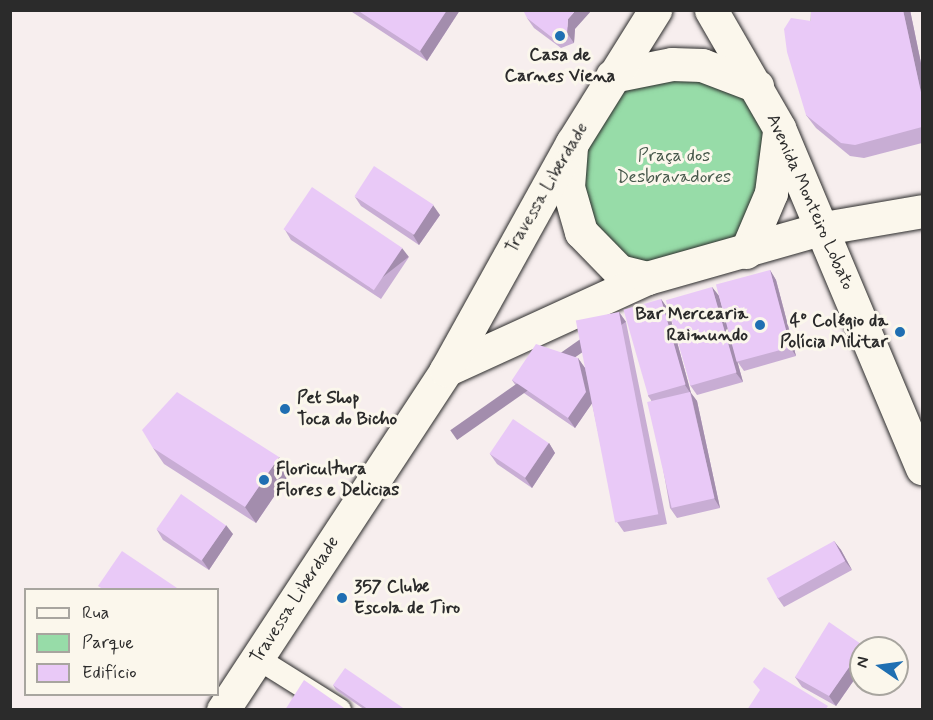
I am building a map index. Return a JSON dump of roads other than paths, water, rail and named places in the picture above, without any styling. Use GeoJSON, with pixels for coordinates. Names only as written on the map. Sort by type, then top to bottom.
{"type":"FeatureCollection","features":[{"type":"Feature","properties":{"kind":"street","name":"Travessa Liberdade"},"geometry":{"type":"LineString","coordinates":[[223,710],[446,370],[572,143],[655,10]]}},
{"type":"Feature","properties":{"kind":"street","name":"Avenida Monteiro Lobato"},"geometry":{"type":"LineString","coordinates":[[711,10],[757,86],[779,128],[824,228],[922,468]]}},
{"type":"Feature","properties":{"kind":"street"},"geometry":{"type":"LineString","coordinates":[[612,76],[672,64],[702,65],[757,86]]}},
{"type":"Feature","properties":{"kind":"street"},"geometry":{"type":"LineString","coordinates":[[746,252],[771,193],[779,128]]}},
{"type":"Feature","properties":{"kind":"street"},"geometry":{"type":"LineString","coordinates":[[572,143],[568,187],[581,232],[620,271],[647,278]]}},
{"type":"Feature","properties":{"kind":"street"},"geometry":{"type":"LineString","coordinates":[[446,370],[647,278],[746,252],[824,228],[922,211]]}},
{"type":"Feature","properties":{"kind":"lane"},"geometry":{"type":"LineString","coordinates":[[257,658],[340,710]]}},
{"type":"Feature","properties":{"kind":"place","name":"Casa de Carnes Viena"},"geometry":{"type":"Point","coordinates":[560,36]}},
{"type":"Feature","properties":{"kind":"place","name":"Bar Mercearia Raimundo"},"geometry":{"type":"Point","coordinates":[760,325]}},
{"type":"Feature","properties":{"kind":"place","name":"4º Colégio da Polícia Militar"},"geometry":{"type":"Point","coordinates":[900,332]}},
{"type":"Feature","properties":{"kind":"place","name":"Pet Shop Toca do Bicho"},"geometry":{"type":"Point","coordinates":[285,409]}},
{"type":"Feature","properties":{"kind":"place","name":"Floricultura Flores e Delicias"},"geometry":{"type":"Point","coordinates":[264,480]}},
{"type":"Feature","properties":{"kind":"place","name":"357 Clube Escola de Tiro"},"geometry":{"type":"Point","coordinates":[342,598]}},
{"type":"Feature","properties":{"kind":"park label","name":"Praça dos Desbravadores"},"geometry":{"type":"Point","coordinates":[674,167]}}]}
